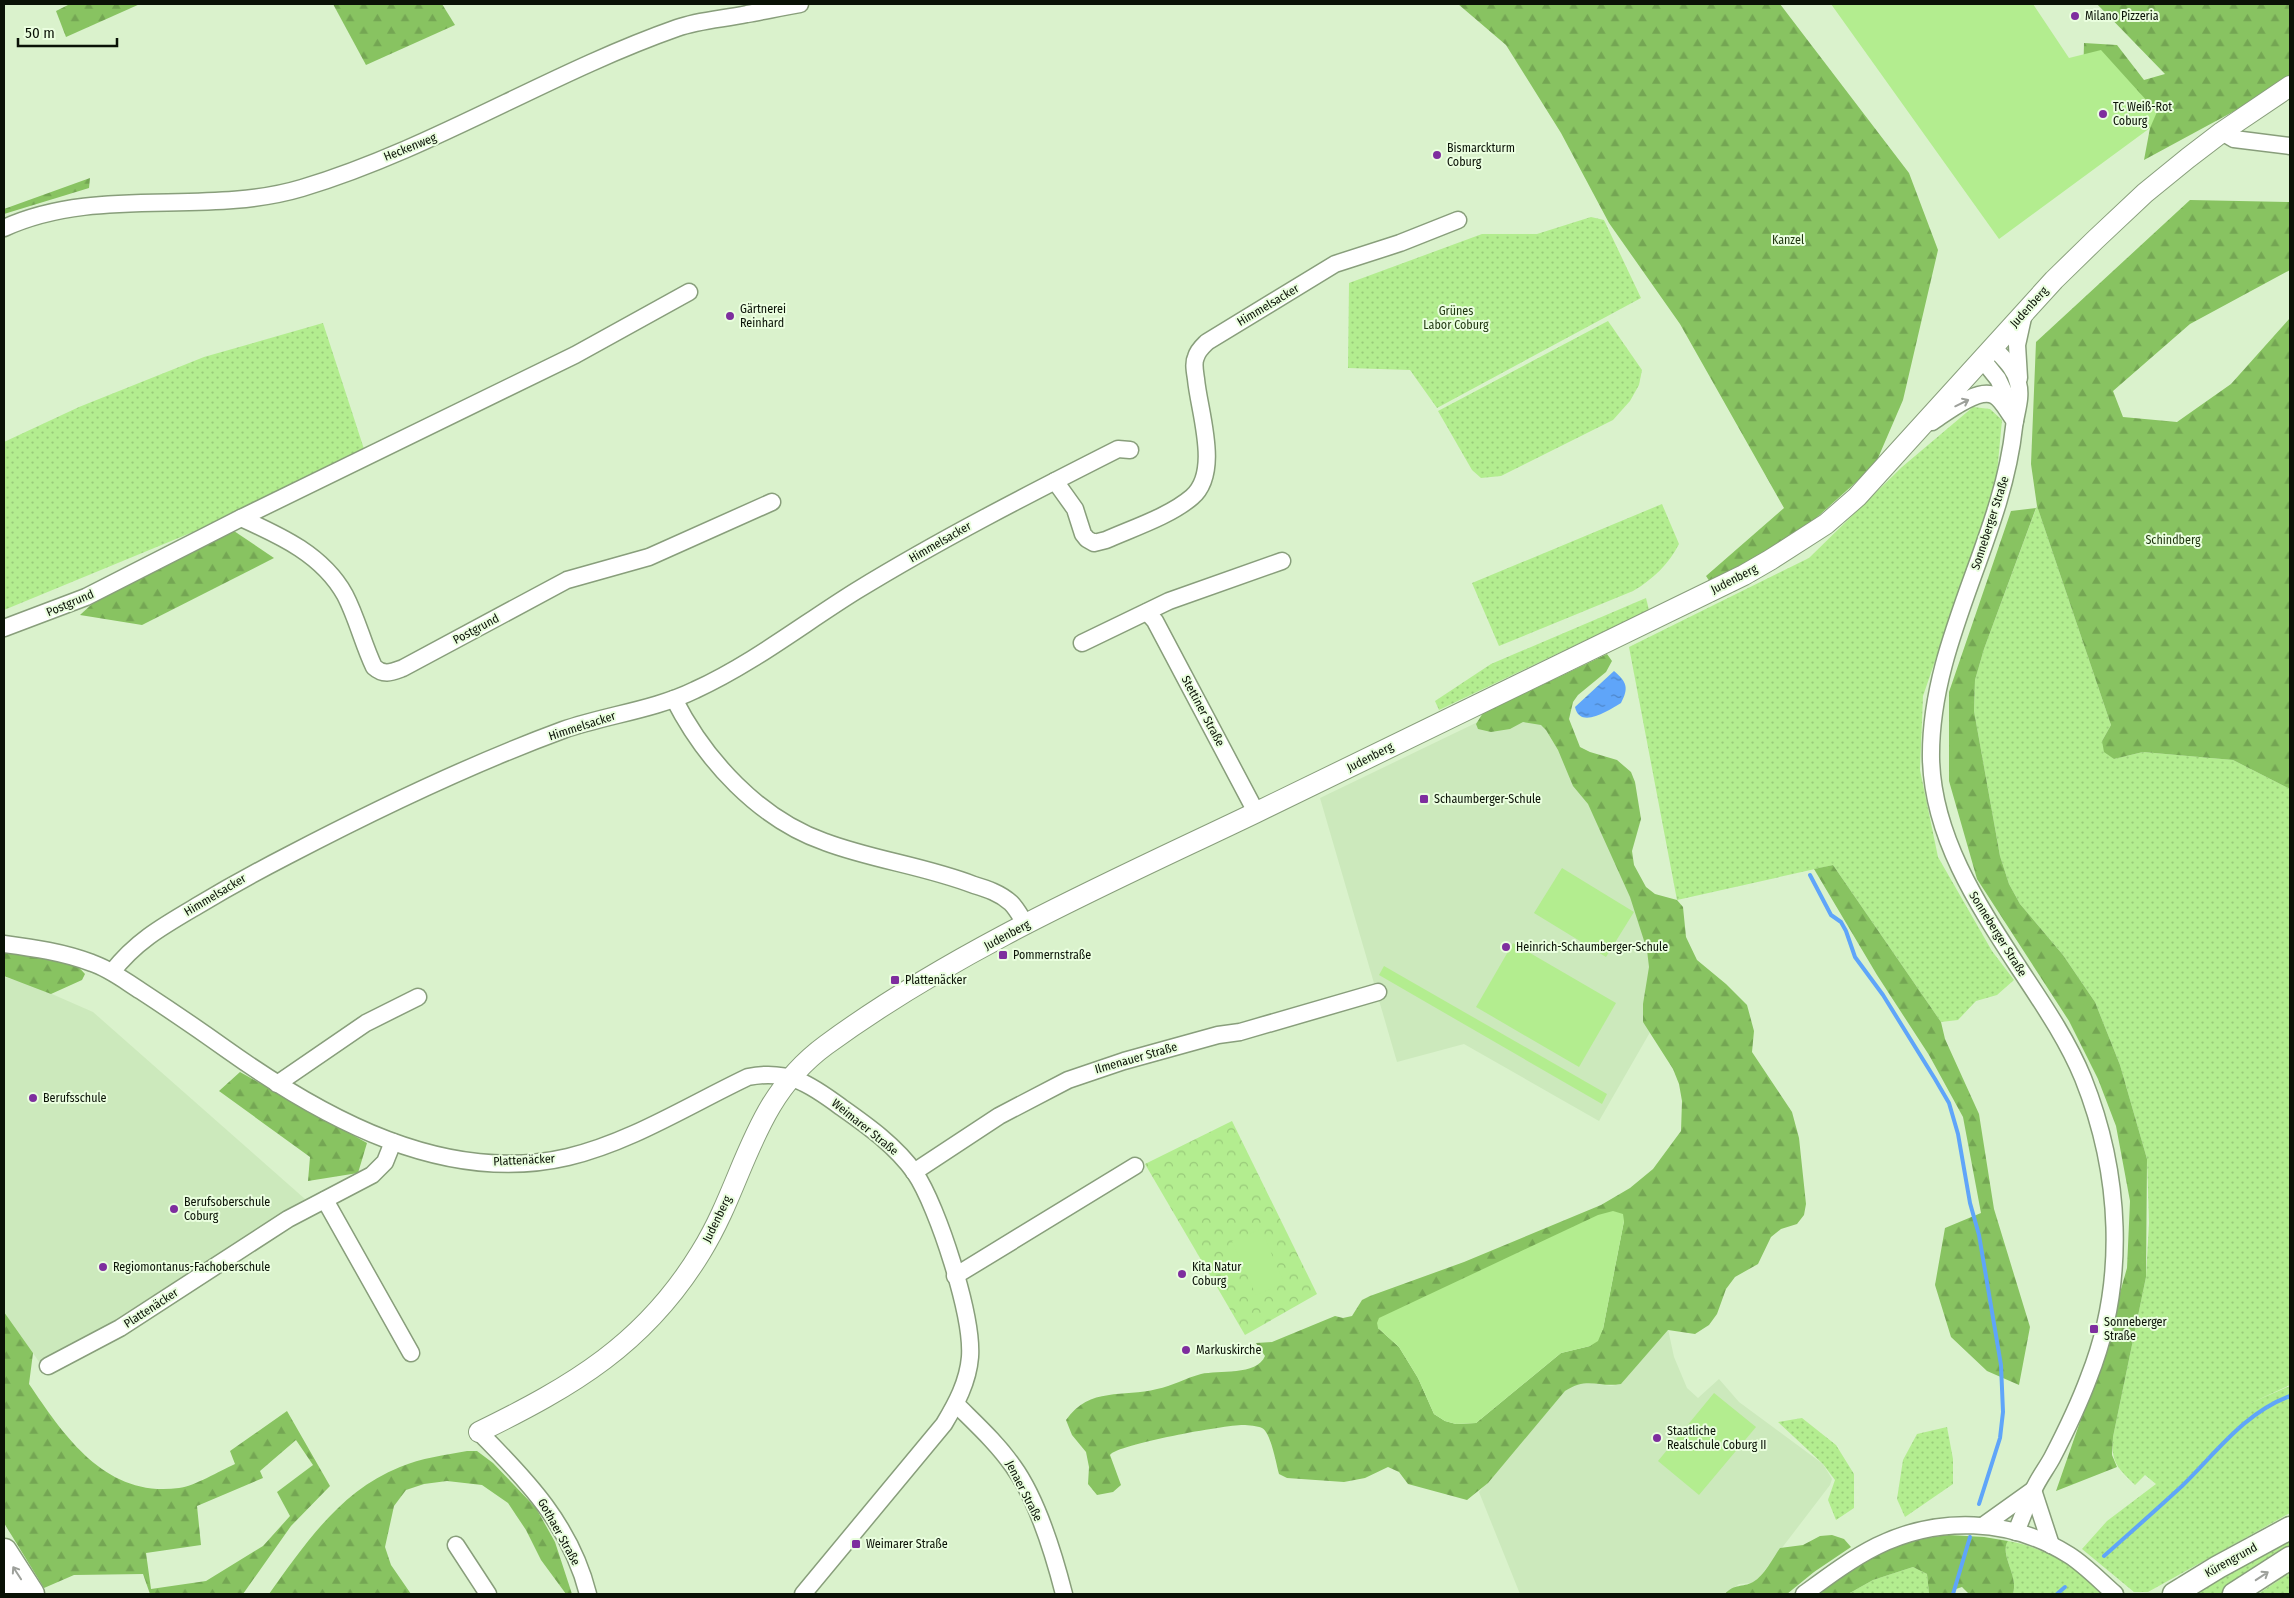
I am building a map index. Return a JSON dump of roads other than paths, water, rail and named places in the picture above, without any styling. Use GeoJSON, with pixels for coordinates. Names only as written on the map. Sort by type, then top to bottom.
{"type":"FeatureCollection","features":[{"type":"Feature","properties":{"kind":"highway"},"geometry":{"type":"LineString","coordinates":[[4,1552],[31,1594]]}},
{"type":"Feature","properties":{"kind":"highway"},"geometry":{"type":"LineString","coordinates":[[4,1587],[9,1594]]}},
{"type":"Feature","properties":{"kind":"main road","name":"Kürengrund"},"geometry":{"type":"LineString","coordinates":[[2174,1594],[2218,1567],[2290,1528]]}},
{"type":"Feature","properties":{"kind":"main road"},"geometry":{"type":"LineString","coordinates":[[2234,1594],[2289,1560]]}},
{"type":"Feature","properties":{"kind":"street","name":"Heckenweg"},"geometry":{"type":"LineString","coordinates":[[4,228],[22,220],[59,210],[108,204],[244,199],[301,188],[427,140],[600,60],[676,28],[696,22],[800,4]]}},
{"type":"Feature","properties":{"kind":"street","name":"Judenberg"},"geometry":{"type":"LineString","coordinates":[[479,1432],[541,1402],[573,1382],[623,1346],[641,1329],[673,1292],[702,1250],[731,1192],[745,1154],[764,1116],[790,1077],[826,1046],[903,994],[1026,924],[1770,560],[1826,524],[1857,497],[2054,280],[2145,193],[2222,132],[2290,86]]}},
{"type":"Feature","properties":{"kind":"street"},"geometry":{"type":"LineString","coordinates":[[2222,132],[2234,139],[2290,146]]}},
{"type":"Feature","properties":{"kind":"street","name":"Himmelsacker"},"geometry":{"type":"LineString","coordinates":[[1055,481],[1075,510],[1086,539],[1094,543],[1106,540],[1176,508],[1199,490],[1207,462],[1207,451],[1197,392],[1195,362],[1200,349],[1207,342],[1334,264],[1400,243],[1458,220]]}},
{"type":"Feature","properties":{"kind":"street","name":"Postgrund"},"geometry":{"type":"LineString","coordinates":[[4,628],[68,605],[241,518],[575,355],[689,292]]}},
{"type":"Feature","properties":{"kind":"street","name":"Sonneberger Straße"},"geometry":{"type":"LineString","coordinates":[[2021,1533],[2033,1490],[2075,1411],[2091,1374],[2104,1330],[2114,1271],[2114,1212],[2111,1183],[2097,1119],[2072,1056],[1990,924],[1967,883],[1942,822],[1936,796],[1931,756],[1935,706],[1962,606],[1989,534],[2007,474],[2020,393],[2017,345],[2024,313]]}},
{"type":"Feature","properties":{"kind":"street","name":"Sonneberger Straße"},"geometry":{"type":"LineString","coordinates":[[1987,353],[2012,368],[2018,378],[2020,393]]}},
{"type":"Feature","properties":{"kind":"street","name":"Sonneberger Straße"},"geometry":{"type":"LineString","coordinates":[[1987,353],[1991,368],[2006,392],[2015,421]]}},
{"type":"Feature","properties":{"kind":"street"},"geometry":{"type":"LineString","coordinates":[[1908,440],[1958,404],[1980,395],[1988,394],[1998,398],[2015,421]]}},
{"type":"Feature","properties":{"kind":"street","name":"Himmelsacker"},"geometry":{"type":"LineString","coordinates":[[112,972],[126,954],[158,929],[246,877],[414,791],[566,730],[674,699],[726,674],[954,533],[1118,449],[1130,450]]}},
{"type":"Feature","properties":{"kind":"street","name":"Postgrund"},"geometry":{"type":"LineString","coordinates":[[241,518],[285,537],[316,560],[345,595],[374,667],[380,672],[388,673],[403,668],[574,577],[649,557],[772,502]]}},
{"type":"Feature","properties":{"kind":"street"},"geometry":{"type":"LineString","coordinates":[[1082,643],[1169,601],[1282,561]]}},
{"type":"Feature","properties":{"kind":"street","name":"Stettiner Straße"},"geometry":{"type":"LineString","coordinates":[[1146,612],[1155,621],[1256,812]]}},
{"type":"Feature","properties":{"kind":"street"},"geometry":{"type":"LineString","coordinates":[[674,699],[696,736],[725,772],[738,786],[777,818],[824,842],[960,880],[996,893],[1010,903],[1026,924]]}},
{"type":"Feature","properties":{"kind":"street","name":"Plattenäcker"},"geometry":{"type":"LineString","coordinates":[[4,944],[67,954],[112,972],[277,1084],[331,1114],[393,1142],[430,1154],[486,1162],[549,1160],[569,1156],[620,1140],[748,1077],[766,1073],[790,1077]]}},
{"type":"Feature","properties":{"kind":"street","name":"Ilmenauer Straße"},"geometry":{"type":"LineString","coordinates":[[914,1172],[999,1116],[1068,1080],[1124,1061],[1218,1035],[1240,1032],[1378,992]]}},
{"type":"Feature","properties":{"kind":"street"},"geometry":{"type":"LineString","coordinates":[[277,1084],[366,1024],[418,998]]}},
{"type":"Feature","properties":{"kind":"street","name":"Weimarer Straße"},"geometry":{"type":"LineString","coordinates":[[790,1077],[824,1095],[872,1129],[902,1156],[923,1185],[939,1222],[968,1323],[970,1358],[962,1392],[944,1424],[805,1593]]}},
{"type":"Feature","properties":{"kind":"street","name":"Plattenäcker"},"geometry":{"type":"LineString","coordinates":[[48,1366],[120,1328],[288,1219],[379,1170],[393,1142]]}},
{"type":"Feature","properties":{"kind":"street"},"geometry":{"type":"LineString","coordinates":[[955,1276],[1135,1166]]}},
{"type":"Feature","properties":{"kind":"street"},"geometry":{"type":"LineString","coordinates":[[325,1200],[411,1353]]}},
{"type":"Feature","properties":{"kind":"street","name":"Jenaer Straße"},"geometry":{"type":"LineString","coordinates":[[956,1404],[996,1443],[1015,1468],[1034,1505],[1050,1546],[1064,1594]]}},
{"type":"Feature","properties":{"kind":"street","name":"Gothaer Straße"},"geometry":{"type":"LineString","coordinates":[[479,1432],[510,1463],[545,1504],[575,1557],[588,1594]]}},
{"type":"Feature","properties":{"kind":"street"},"geometry":{"type":"LineString","coordinates":[[2033,1490],[2051,1545]]}},
{"type":"Feature","properties":{"kind":"street","name":"Sonneberger Straße"},"geometry":{"type":"LineString","coordinates":[[1984,1525],[2033,1490]]}},
{"type":"Feature","properties":{"kind":"street"},"geometry":{"type":"LineString","coordinates":[[1804,1594],[1867,1551],[1906,1535],[1950,1526],[1984,1525],[2021,1533],[2051,1545],[2071,1556],[2115,1594]]}},
{"type":"Feature","properties":{"kind":"street"},"geometry":{"type":"LineString","coordinates":[[456,1545],[488,1594]]}},
{"type":"Feature","properties":{"kind":"water"},"geometry":{"type":"Polygon","coordinates":[[[1614,671],[1624,682],[1626,689],[1621,703],[1589,718],[1578,714],[1575,707],[1614,671]]]}},
{"type":"Feature","properties":{"kind":"waterway"},"geometry":{"type":"LineString","coordinates":[[1810,875],[1831,915],[1841,922],[1846,931],[1855,957],[1883,995],[1949,1103],[1958,1134],[1970,1203],[1979,1235],[2001,1365],[2003,1412],[2000,1438],[1979,1504]]}},
{"type":"Feature","properties":{"kind":"waterway"},"geometry":{"type":"LineString","coordinates":[[2104,1556],[2182,1486],[2245,1423],[2274,1403],[2290,1396]]}},
{"type":"Feature","properties":{"kind":"waterway"},"geometry":{"type":"LineString","coordinates":[[1953,1594],[1970,1537]]}},
{"type":"Feature","properties":{"kind":"waterway"},"geometry":{"type":"LineString","coordinates":[[2057,1594],[2065,1587]]}},
{"type":"Feature","properties":{"kind":"place","name":"Milano Pizzeria"},"geometry":{"type":"Point","coordinates":[2075,16]}},
{"type":"Feature","properties":{"kind":"place","name":"TC Weiß-Rot Coburg"},"geometry":{"type":"Point","coordinates":[2103,114]}},
{"type":"Feature","properties":{"kind":"place","name":"Bismarckturm Coburg"},"geometry":{"type":"Point","coordinates":[1437,155]}},
{"type":"Feature","properties":{"kind":"place","name":"Gärtnerei Reinhard"},"geometry":{"type":"Point","coordinates":[730,316]}},
{"type":"Feature","properties":{"kind":"place","name":"Schaumberger-Schule"},"geometry":{"type":"Point","coordinates":[1424,799]}},
{"type":"Feature","properties":{"kind":"place","name":"Heinrich-Schaumberger-Schule"},"geometry":{"type":"Point","coordinates":[1506,947]}},
{"type":"Feature","properties":{"kind":"place","name":"Pommernstraße"},"geometry":{"type":"Point","coordinates":[1003,955]}},
{"type":"Feature","properties":{"kind":"place","name":"Plattenäcker"},"geometry":{"type":"Point","coordinates":[895,980]}},
{"type":"Feature","properties":{"kind":"place","name":"Berufsschule"},"geometry":{"type":"Point","coordinates":[33,1098]}},
{"type":"Feature","properties":{"kind":"place","name":"Berufsoberschule Coburg"},"geometry":{"type":"Point","coordinates":[174,1209]}},
{"type":"Feature","properties":{"kind":"place","name":"Regiomontanus-Fachoberschule"},"geometry":{"type":"Point","coordinates":[103,1267]}},
{"type":"Feature","properties":{"kind":"place","name":"Kita Natur Coburg"},"geometry":{"type":"Point","coordinates":[1182,1274]}},
{"type":"Feature","properties":{"kind":"place","name":"Sonneberger Straße"},"geometry":{"type":"Point","coordinates":[2094,1329]}},
{"type":"Feature","properties":{"kind":"place","name":"Markuskirche"},"geometry":{"type":"Point","coordinates":[1186,1350]}},
{"type":"Feature","properties":{"kind":"place","name":"Staatliche Realschule Coburg II"},"geometry":{"type":"Point","coordinates":[1657,1438]}},
{"type":"Feature","properties":{"kind":"place","name":"Weimarer Straße"},"geometry":{"type":"Point","coordinates":[856,1544]}},
{"type":"Feature","properties":{"kind":"park label","name":"Kanzel"},"geometry":{"type":"Point","coordinates":[1788,240]}},
{"type":"Feature","properties":{"kind":"park label","name":"Grünes Labor Coburg"},"geometry":{"type":"Point","coordinates":[1456,318]}},
{"type":"Feature","properties":{"kind":"park label","name":"Schindberg"},"geometry":{"type":"Point","coordinates":[2173,540]}}]}
